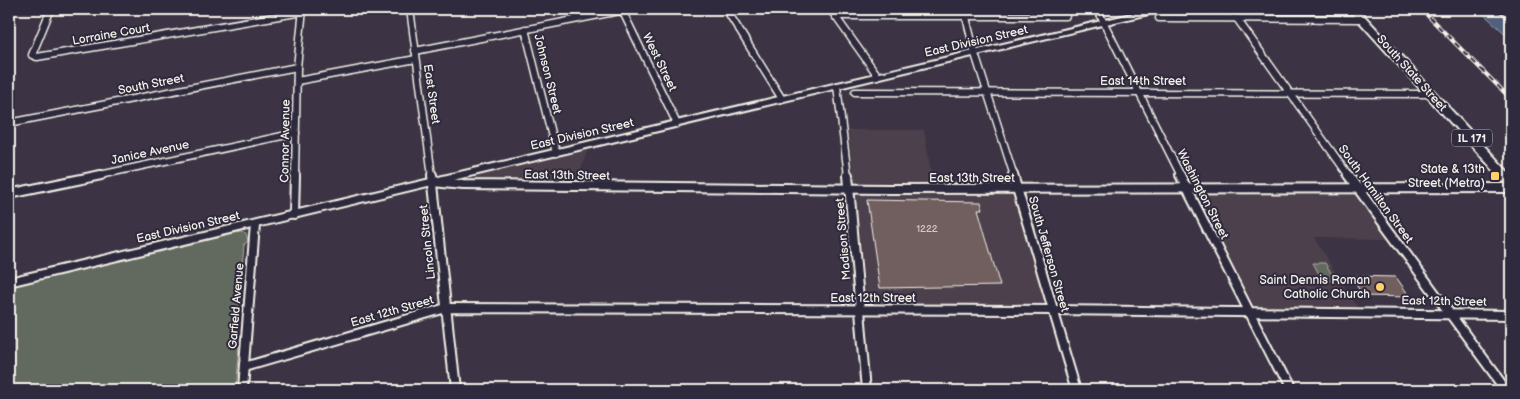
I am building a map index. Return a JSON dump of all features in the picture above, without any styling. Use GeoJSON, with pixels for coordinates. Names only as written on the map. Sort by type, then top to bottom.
{"type":"FeatureCollection","features":[{"type":"Feature","properties":{"kind":"main road","name":"South State Street"},"geometry":{"type":"LineString","coordinates":[[1353,9],[1511,182]]}},
{"type":"Feature","properties":{"kind":"street","name":"Lorraine Court"},"geometry":{"type":"LineString","coordinates":[[51,9],[32,55],[37,57],[303,10]]}},
{"type":"Feature","properties":{"kind":"street","name":"East Street"},"geometry":{"type":"LineString","coordinates":[[410,9],[433,182]]}},
{"type":"Feature","properties":{"kind":"street"},"geometry":{"type":"LineString","coordinates":[[573,9],[577,19]]}},
{"type":"Feature","properties":{"kind":"street"},"geometry":{"type":"LineString","coordinates":[[415,50],[630,9]]}},
{"type":"Feature","properties":{"kind":"street"},"geometry":{"type":"LineString","coordinates":[[726,9],[782,99]]}},
{"type":"Feature","properties":{"kind":"street"},"geometry":{"type":"LineString","coordinates":[[829,9],[834,12],[878,76]]}},
{"type":"Feature","properties":{"kind":"street","name":"Washington Street"},"geometry":{"type":"LineString","coordinates":[[1097,9],[1289,390]]}},
{"type":"Feature","properties":{"kind":"street","name":"South Hamilton Street"},"geometry":{"type":"LineString","coordinates":[[1230,9],[1358,189],[1506,390]]}},
{"type":"Feature","properties":{"kind":"street"},"geometry":{"type":"LineString","coordinates":[[1503,9],[1511,16]]}},
{"type":"Feature","properties":{"kind":"street","name":"Connor Avenue"},"geometry":{"type":"LineString","coordinates":[[294,215],[297,67],[303,10]]}},
{"type":"Feature","properties":{"kind":"street","name":"West Street"},"geometry":{"type":"LineString","coordinates":[[622,10],[677,124]]}},
{"type":"Feature","properties":{"kind":"street"},"geometry":{"type":"LineString","coordinates":[[834,12],[964,12],[1066,16]]}},
{"type":"Feature","properties":{"kind":"street","name":"South Jefferson Street"},"geometry":{"type":"LineString","coordinates":[[964,12],[1077,390]]}},
{"type":"Feature","properties":{"kind":"street"},"geometry":{"type":"LineString","coordinates":[[1160,13],[1237,19],[1362,19]]}},
{"type":"Feature","properties":{"kind":"street","name":"East Division Street"},"geometry":{"type":"LineString","coordinates":[[9,282],[1104,23],[1160,13]]}},
{"type":"Feature","properties":{"kind":"street","name":"Johnson Street"},"geometry":{"type":"LineString","coordinates":[[525,29],[556,153]]}},
{"type":"Feature","properties":{"kind":"street"},"geometry":{"type":"LineString","coordinates":[[297,81],[416,59]]}},
{"type":"Feature","properties":{"kind":"street","name":"South Street"},"geometry":{"type":"LineString","coordinates":[[9,123],[297,67]]}},
{"type":"Feature","properties":{"kind":"street","name":"Madison Street"},"geometry":{"type":"LineString","coordinates":[[838,86],[850,189],[867,390]]}},
{"type":"Feature","properties":{"kind":"street","name":"East 14th Street"},"geometry":{"type":"LineString","coordinates":[[855,92],[1432,94]]}},
{"type":"Feature","properties":{"kind":"street","name":"Janice Avenue"},"geometry":{"type":"LineString","coordinates":[[9,194],[296,133]]}},
{"type":"Feature","properties":{"kind":"street","name":"East 13th Street"},"geometry":{"type":"LineString","coordinates":[[433,182],[462,185],[850,189],[1511,188]]}},
{"type":"Feature","properties":{"kind":"street","name":"Lincoln Street"},"geometry":{"type":"LineString","coordinates":[[433,182],[455,390]]}},
{"type":"Feature","properties":{"kind":"street","name":"Garfield Avenue"},"geometry":{"type":"LineString","coordinates":[[242,390],[255,225]]}},
{"type":"Feature","properties":{"kind":"street","name":"East 12th Street"},"geometry":{"type":"LineString","coordinates":[[244,367],[446,308],[861,311],[1053,310],[1511,315]]}},
{"type":"Feature","properties":{"kind":"shaded area"},"geometry":{"type":"Polygon","coordinates":[[[848,130],[924,130],[934,192],[1016,193],[1047,306],[867,305],[848,130]]]}},
{"type":"Feature","properties":{"kind":"shaded area"},"geometry":{"type":"Polygon","coordinates":[[[588,148],[575,189],[469,188],[476,175],[588,148]]]}},
{"type":"Feature","properties":{"kind":"shaded area"},"geometry":{"type":"Polygon","coordinates":[[[1195,192],[1358,192],[1390,239],[1314,238],[1358,309],[1255,308],[1195,192]]]}},
{"type":"Feature","properties":{"kind":"green space"},"geometry":{"type":"Polygon","coordinates":[[[243,233],[246,235],[248,242],[244,245],[235,343],[239,345],[235,390],[9,390],[9,286],[243,233]]]}},
{"type":"Feature","properties":{"kind":"green space"},"geometry":{"type":"Polygon","coordinates":[[[1313,263],[1325,263],[1336,281],[1323,281],[1313,263]]]}},
{"type":"Feature","properties":{"kind":"water"},"geometry":{"type":"Polygon","coordinates":[[[1478,9],[1495,9],[1511,22],[1511,39],[1478,9]]]}},
{"type":"Feature","properties":{"kind":"building"},"geometry":{"type":"Polygon","coordinates":[[[867,200],[981,202],[983,209],[978,209],[1000,286],[880,288],[867,200]]]}},
{"type":"Feature","properties":{"kind":"building","name":"Saint Dennis Roman Catholic Church"},"geometry":{"type":"Polygon","coordinates":[[[1351,276],[1396,277],[1410,297],[1363,296],[1351,276]]]}},
{"type":"Feature","properties":{"kind":"railway"},"geometry":{"type":"LineString","coordinates":[[1421,9],[1511,99]]}},
{"type":"Feature","properties":{"kind":"place","name":"State & 13th Street (Metra)"},"geometry":{"type":"Point","coordinates":[1495,176]}},
{"type":"Feature","properties":{"kind":"place","name":"Saint Dennis Roman Catholic Church"},"geometry":{"type":"Point","coordinates":[1380,287]}}]}
